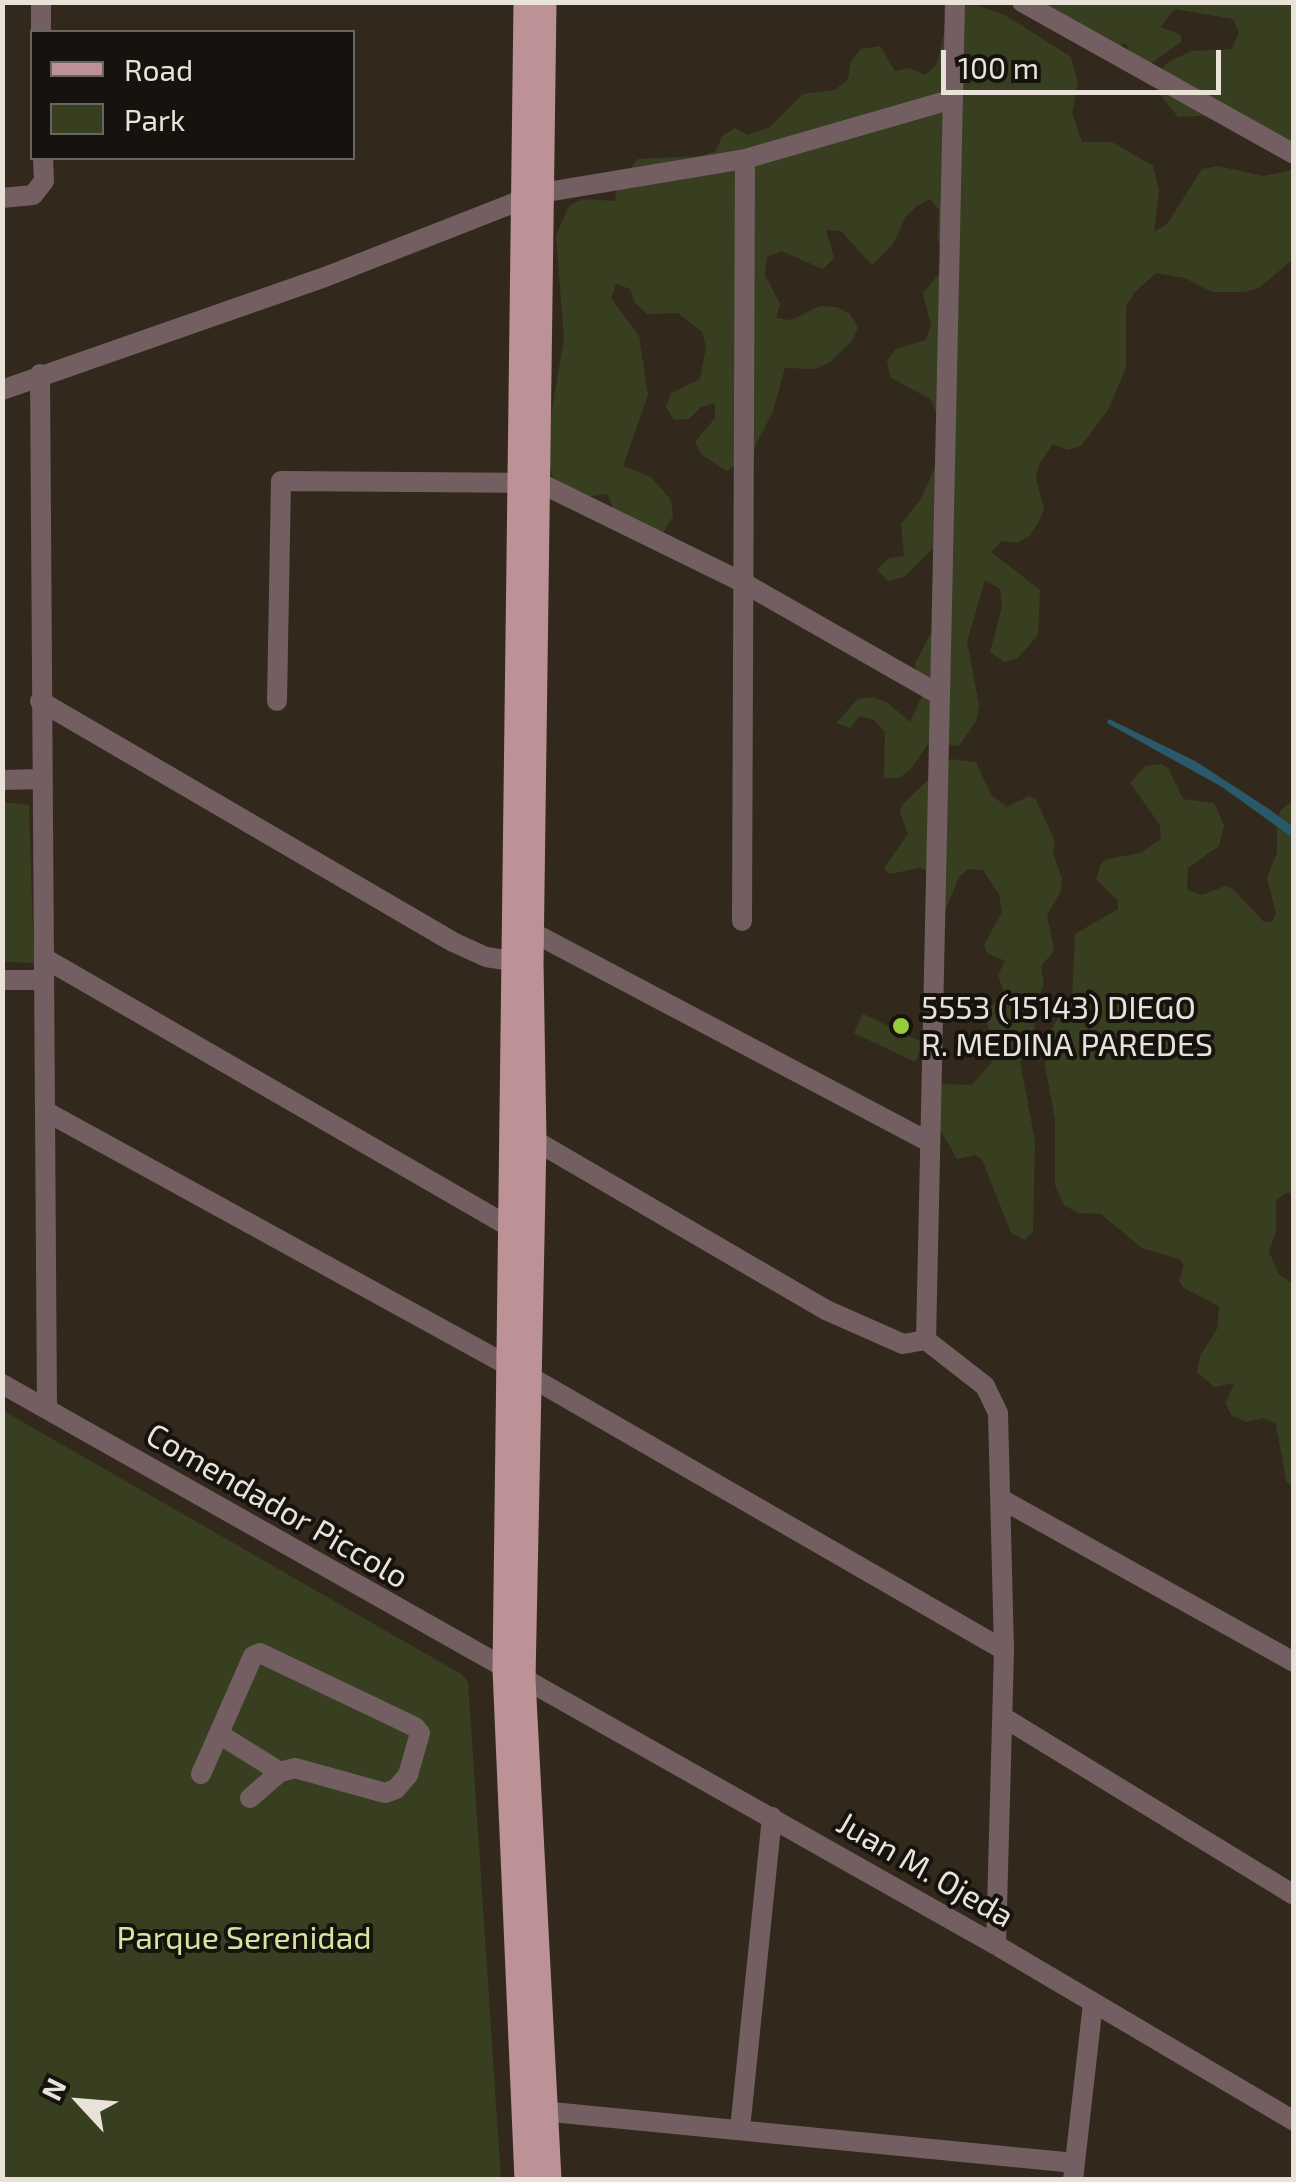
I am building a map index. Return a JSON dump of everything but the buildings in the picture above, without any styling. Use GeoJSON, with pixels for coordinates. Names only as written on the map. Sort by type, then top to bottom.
{"type":"FeatureCollection","features":[{"type":"Feature","properties":{"kind":"main road"},"geometry":{"type":"LineString","coordinates":[[518,1370],[510,1227],[522,963],[530,483],[532,196],[526,2]]}},
{"type":"Feature","properties":{"kind":"main road"},"geometry":{"type":"LineString","coordinates":[[532,196],[544,2]]}},
{"type":"Feature","properties":{"kind":"main road"},"geometry":{"type":"LineString","coordinates":[[530,483],[532,932],[522,963],[534,1140],[518,1370],[514,1674],[535,2110],[549,2180]]}},
{"type":"Feature","properties":{"kind":"main road"},"geometry":{"type":"LineString","coordinates":[[527,2180],[535,2110]]}},
{"type":"Feature","properties":{"kind":"street"},"geometry":{"type":"LineString","coordinates":[[41,2],[41,30]]}},
{"type":"Feature","properties":{"kind":"street"},"geometry":{"type":"LineString","coordinates":[[926,1340],[954,2]]}},
{"type":"Feature","properties":{"kind":"street"},"geometry":{"type":"LineString","coordinates":[[1027,4],[1294,154]]}},
{"type":"Feature","properties":{"kind":"street"},"geometry":{"type":"LineString","coordinates":[[2,390],[296,288],[532,196],[745,159],[953,99]]}},
{"type":"Feature","properties":{"kind":"street"},"geometry":{"type":"LineString","coordinates":[[742,920],[745,159]]}},
{"type":"Feature","properties":{"kind":"street"},"geometry":{"type":"LineString","coordinates":[[2,198],[33,195],[44,182],[43,160]]}},
{"type":"Feature","properties":{"kind":"street"},"geometry":{"type":"LineString","coordinates":[[40,374],[47,1409]]}},
{"type":"Feature","properties":{"kind":"street"},"geometry":{"type":"LineString","coordinates":[[277,701],[281,481],[530,483],[742,582],[940,695]]}},
{"type":"Feature","properties":{"kind":"street"},"geometry":{"type":"LineString","coordinates":[[40,702],[454,942],[486,957],[522,963]]}},
{"type":"Feature","properties":{"kind":"street"},"geometry":{"type":"LineString","coordinates":[[2,780],[41,779]]}},
{"type":"Feature","properties":{"kind":"street"},"geometry":{"type":"LineString","coordinates":[[532,932],[929,1142]]}},
{"type":"Feature","properties":{"kind":"street"},"geometry":{"type":"LineString","coordinates":[[2,980],[44,969],[510,1227]]}},
{"type":"Feature","properties":{"kind":"street"},"geometry":{"type":"LineString","coordinates":[[45,1111],[518,1370],[1004,1650]]}},
{"type":"Feature","properties":{"kind":"street"},"geometry":{"type":"LineString","coordinates":[[534,1140],[826,1310],[903,1344],[926,1340]]}},
{"type":"Feature","properties":{"kind":"street"},"geometry":{"type":"LineString","coordinates":[[926,1340],[992,1397],[998,1413],[1004,1717],[996,1945]]}},
{"type":"Feature","properties":{"kind":"street","name":"Comendador Piccolo"},"geometry":{"type":"LineString","coordinates":[[2,1384],[514,1674]]}},
{"type":"Feature","properties":{"kind":"street"},"geometry":{"type":"LineString","coordinates":[[1002,1499],[1294,1662]]}},
{"type":"Feature","properties":{"kind":"street"},"geometry":{"type":"LineString","coordinates":[[202,1774],[253,1656],[260,1653],[420,1733],[408,1775],[396,1789],[385,1794],[296,1768],[280,1772],[250,1798]]}},
{"type":"Feature","properties":{"kind":"street","name":"Juan M. Ojeda"},"geometry":{"type":"LineString","coordinates":[[514,1674],[996,1945],[1294,2120]]}},
{"type":"Feature","properties":{"kind":"street"},"geometry":{"type":"LineString","coordinates":[[1004,1717],[1294,1895]]}},
{"type":"Feature","properties":{"kind":"street"},"geometry":{"type":"LineString","coordinates":[[219,1734],[280,1772]]}},
{"type":"Feature","properties":{"kind":"street"},"geometry":{"type":"LineString","coordinates":[[740,2128],[772,1817]]}},
{"type":"Feature","properties":{"kind":"street"},"geometry":{"type":"LineString","coordinates":[[535,2110],[740,2128],[1074,2171],[1093,2003]]}},
{"type":"Feature","properties":{"kind":"green space"},"geometry":{"type":"Polygon","coordinates":[[[1049,2],[1293,3],[1293,148],[1220,115],[1178,117],[1159,93],[1163,68],[1169,62],[1191,51],[1231,49],[1239,33],[1233,19],[1175,9],[1160,27],[1181,35],[1181,42],[1143,69],[1132,59],[1126,43],[1118,46],[1049,7],[1049,2]]]}},
{"type":"Feature","properties":{"kind":"green space"},"geometry":{"type":"Polygon","coordinates":[[[976,5],[1005,15],[1071,57],[1078,83],[1072,113],[1082,142],[1112,142],[1153,166],[1159,190],[1154,232],[1167,224],[1202,169],[1218,166],[1263,176],[1293,170],[1293,259],[1259,288],[1244,292],[1212,292],[1185,278],[1156,273],[1134,293],[1126,306],[1126,368],[1108,410],[1081,446],[1067,450],[1053,444],[1039,464],[1036,478],[1044,510],[1038,523],[1029,536],[1017,543],[1002,541],[991,552],[1040,590],[1038,635],[1018,658],[1004,662],[990,652],[1002,606],[1000,589],[985,580],[967,642],[979,705],[976,721],[959,746],[929,742],[911,769],[899,778],[884,778],[885,732],[874,720],[859,716],[850,728],[836,723],[858,699],[873,697],[888,703],[910,722],[923,694],[915,664],[938,620],[934,547],[904,577],[888,581],[877,569],[889,558],[904,556],[901,524],[921,499],[936,465],[937,414],[930,399],[890,377],[887,361],[896,349],[926,340],[931,325],[923,293],[943,269],[947,253],[937,240],[939,210],[930,199],[917,206],[906,216],[893,244],[872,265],[841,231],[826,230],[834,258],[823,269],[781,251],[767,257],[765,275],[780,304],[776,318],[791,320],[820,306],[837,307],[850,314],[858,328],[852,341],[830,362],[815,369],[785,368],[773,411],[752,453],[727,471],[702,455],[695,442],[715,418],[715,403],[701,407],[689,419],[674,420],[666,407],[671,393],[700,379],[706,347],[702,332],[678,313],[647,314],[635,303],[630,289],[616,284],[611,298],[639,336],[648,395],[623,466],[651,477],[671,500],[673,516],[657,542],[643,545],[620,523],[607,494],[577,498],[554,481],[545,450],[564,338],[556,236],[569,206],[583,199],[615,201],[617,185],[638,159],[700,156],[716,151],[722,136],[735,128],[748,135],[770,127],[803,94],[835,90],[848,79],[851,61],[861,49],[880,46],[895,71],[910,68],[925,75],[937,64],[944,33],[961,6],[976,5]]]}},
{"type":"Feature","properties":{"kind":"green space"},"geometry":{"type":"Polygon","coordinates":[[[950,759],[976,762],[991,795],[1007,807],[1029,796],[1036,800],[1055,841],[1053,853],[1062,879],[1061,891],[1047,915],[1054,951],[1041,966],[1044,985],[1035,1002],[1034,1033],[1020,1062],[1035,1141],[1033,1231],[1025,1240],[1011,1233],[982,1159],[975,1155],[957,1159],[938,1126],[941,1084],[972,1085],[991,1063],[993,1042],[984,1014],[1004,993],[998,975],[1005,961],[987,953],[984,945],[1002,912],[999,894],[983,870],[968,869],[959,877],[944,913],[929,872],[920,868],[889,874],[884,868],[908,834],[900,812],[903,804],[950,759]]]}},
{"type":"Feature","properties":{"kind":"green space"},"geometry":{"type":"Polygon","coordinates":[[[1161,764],[1168,768],[1183,799],[1214,803],[1224,825],[1219,846],[1188,868],[1187,890],[1202,895],[1225,886],[1232,888],[1264,922],[1273,921],[1276,913],[1267,877],[1277,853],[1277,822],[1280,811],[1293,800],[1293,1196],[1288,1192],[1276,1200],[1276,1231],[1269,1252],[1279,1274],[1293,1284],[1293,1488],[1286,1481],[1276,1424],[1263,1418],[1247,1422],[1232,1416],[1225,1403],[1235,1383],[1214,1387],[1197,1372],[1200,1356],[1217,1329],[1219,1306],[1184,1288],[1179,1281],[1184,1266],[1179,1259],[1142,1248],[1101,1214],[1078,1213],[1064,1205],[1055,1185],[1055,1120],[1045,1064],[1049,1032],[1072,998],[1075,934],[1118,909],[1118,901],[1096,879],[1101,864],[1107,859],[1140,853],[1161,839],[1160,825],[1130,783],[1145,766],[1161,764]]]}},
{"type":"Feature","properties":{"kind":"green space"},"geometry":{"type":"Polygon","coordinates":[[[3,802],[29,805],[34,963],[3,962],[3,802]]]}},
{"type":"Feature","properties":{"kind":"green space"},"geometry":{"type":"Polygon","coordinates":[[[863,1014],[924,1043],[915,1062],[854,1033],[863,1014]]]}},
{"type":"Feature","properties":{"kind":"green space","name":"Parque Serenidad"},"geometry":{"type":"Polygon","coordinates":[[[2,1410],[461,1674],[468,1682],[501,2179],[3,2179],[2,1410]]]}},
{"type":"Feature","properties":{"kind":"water"},"geometry":{"type":"Polygon","coordinates":[[[1109,719],[1195,761],[1293,827],[1293,838],[1222,787],[1107,723],[1109,719]]]}},
{"type":"Feature","properties":{"kind":"place","name":"5553 (15143) DIEGO R. MEDINA PAREDES"},"geometry":{"type":"Point","coordinates":[901,1026]}}]}
